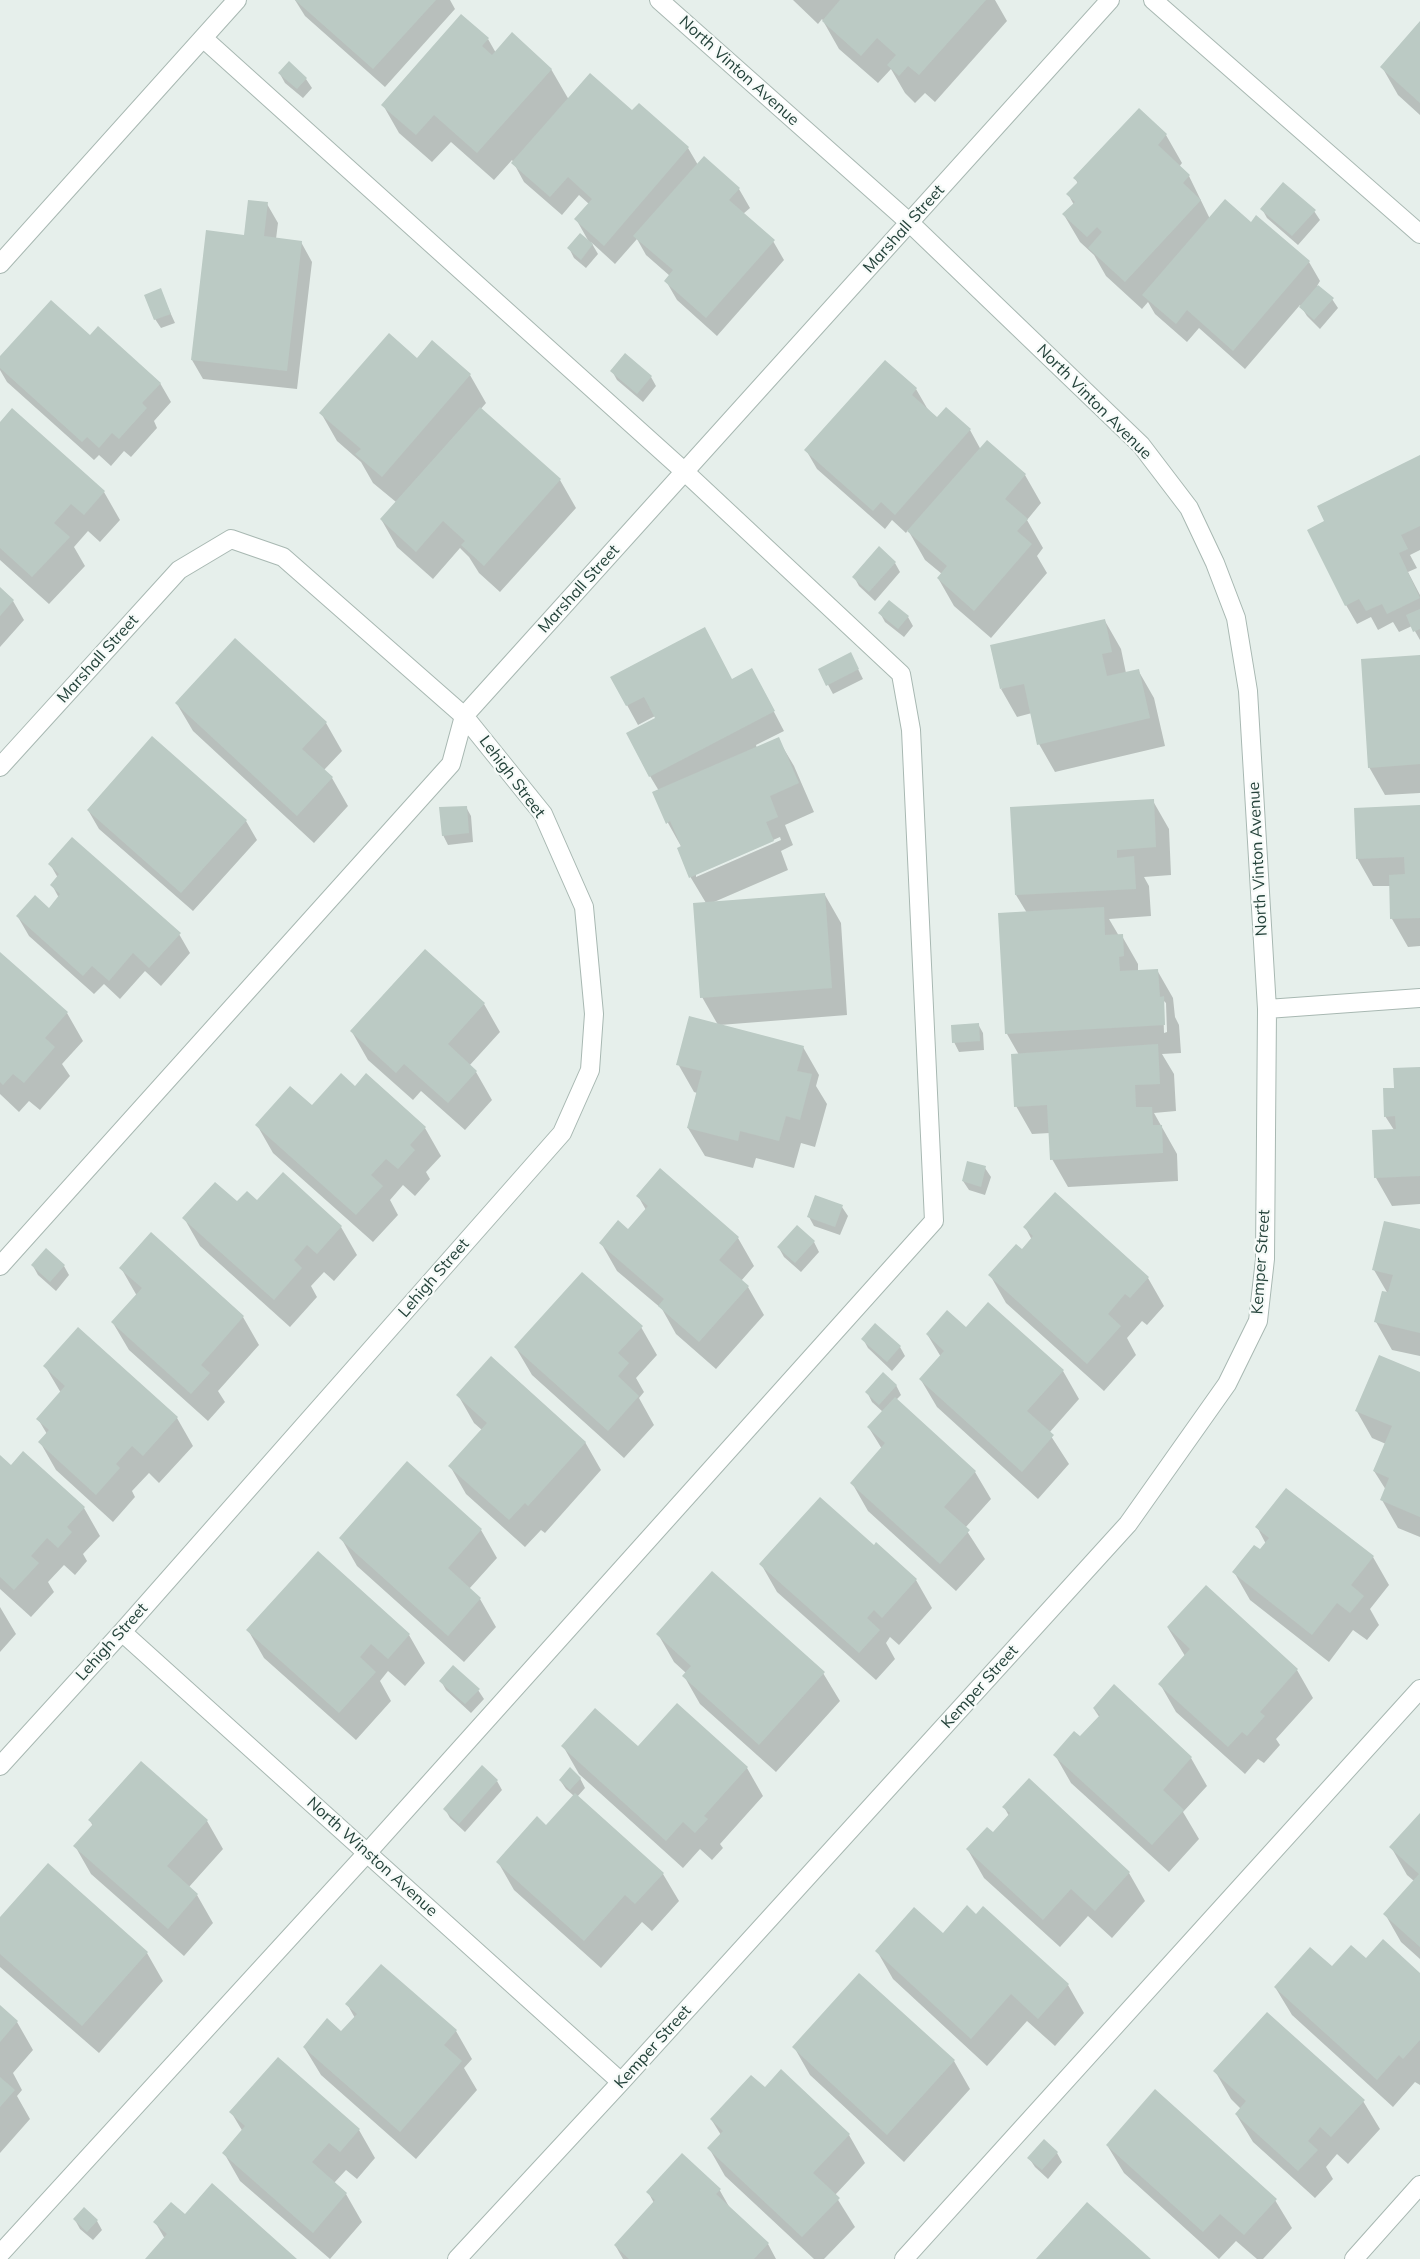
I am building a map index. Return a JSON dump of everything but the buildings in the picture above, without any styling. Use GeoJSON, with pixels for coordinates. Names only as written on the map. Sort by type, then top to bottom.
{"type":"FeatureCollection","features":[{"type":"Feature","properties":{"kind":"street"},"geometry":{"type":"LineString","coordinates":[[0,264],[237,0]]}},
{"type":"Feature","properties":{"kind":"street","name":"North Vinton Avenue"},"geometry":{"type":"LineString","coordinates":[[659,0],[910,223],[1141,445],[1189,508],[1215,563],[1236,618],[1248,691],[1267,1009]]}},
{"type":"Feature","properties":{"kind":"street","name":"Marshall Street"},"geometry":{"type":"LineString","coordinates":[[0,767],[179,570],[231,538],[283,557],[464,716],[1110,0]]}},
{"type":"Feature","properties":{"kind":"street"},"geometry":{"type":"LineString","coordinates":[[1153,0],[1420,234]]}},
{"type":"Feature","properties":{"kind":"street"},"geometry":{"type":"LineString","coordinates":[[0,2254],[367,1853],[933,1221],[911,730],[901,674],[685,472],[203,38]]}},
{"type":"Feature","properties":{"kind":"street"},"geometry":{"type":"LineString","coordinates":[[0,1266],[451,764],[464,716]]}},
{"type":"Feature","properties":{"kind":"street","name":"Lehigh Street"},"geometry":{"type":"LineString","coordinates":[[0,1766],[122,1632],[562,1133],[590,1070],[594,1014],[584,907],[543,814],[464,716]]}},
{"type":"Feature","properties":{"kind":"street"},"geometry":{"type":"LineString","coordinates":[[1267,1009],[1420,998]]}},
{"type":"Feature","properties":{"kind":"street","name":"Kemper Street"},"geometry":{"type":"LineString","coordinates":[[457,2259],[1128,1524],[1227,1384],[1258,1321],[1264,1270],[1267,1009]]}},
{"type":"Feature","properties":{"kind":"street","name":"North Winston Avenue"},"geometry":{"type":"LineString","coordinates":[[122,1632],[621,2082]]}},
{"type":"Feature","properties":{"kind":"street"},"geometry":{"type":"LineString","coordinates":[[904,2259],[1420,1689]]}},
{"type":"Feature","properties":{"kind":"street"},"geometry":{"type":"LineString","coordinates":[[1354,2259],[1420,2186]]}}]}
